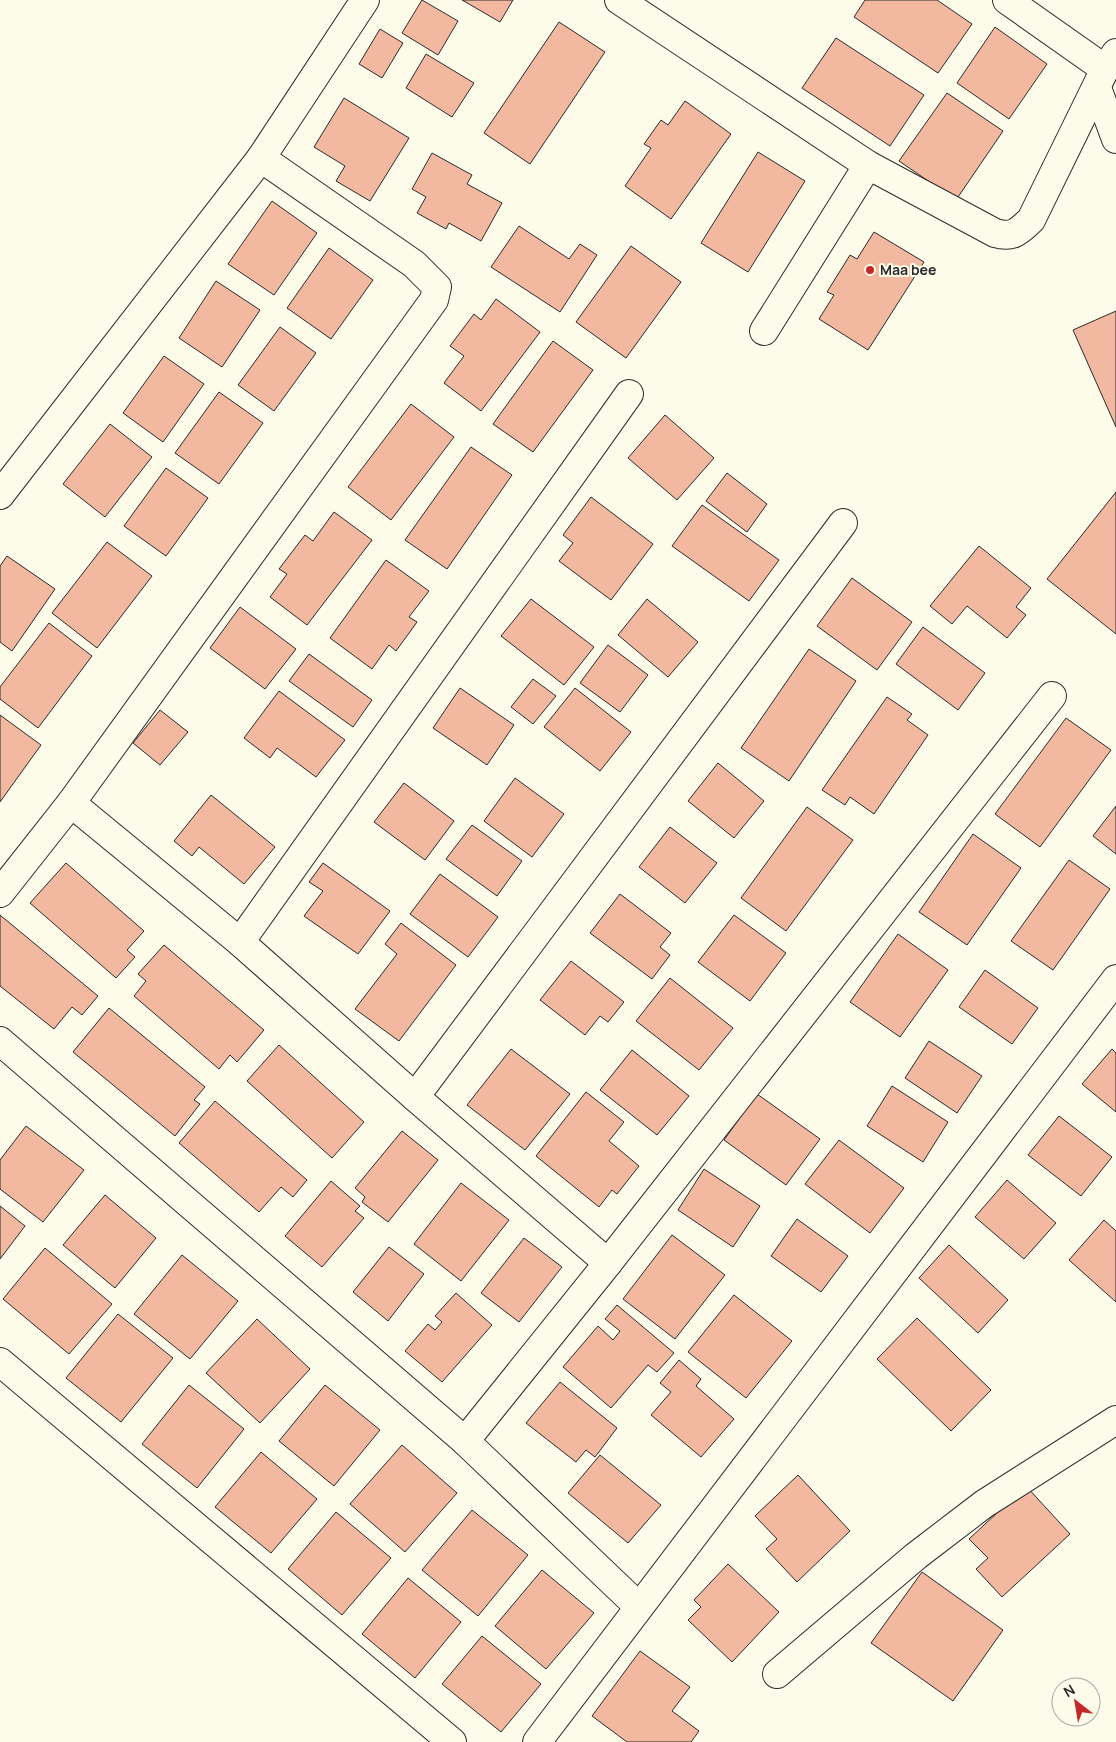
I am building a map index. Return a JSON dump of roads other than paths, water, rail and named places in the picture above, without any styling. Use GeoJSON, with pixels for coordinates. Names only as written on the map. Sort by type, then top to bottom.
{"type":"FeatureCollection","features":[{"type":"Feature","properties":{"kind":"street"},"geometry":{"type":"LineString","coordinates":[[0,495],[260,158],[365,0]]}},
{"type":"Feature","properties":{"kind":"street"},"geometry":{"type":"LineString","coordinates":[[619,0],[868,165],[995,233],[1006,236],[1018,232],[1032,220],[1106,70]]}},
{"type":"Feature","properties":{"kind":"street"},"geometry":{"type":"LineString","coordinates":[[1007,0],[1106,70],[1116,139]]}},
{"type":"Feature","properties":{"kind":"street"},"geometry":{"type":"LineString","coordinates":[[0,893],[71,803],[434,300],[436,287],[414,264],[260,158]]}},
{"type":"Feature","properties":{"kind":"street"},"geometry":{"type":"LineString","coordinates":[[764,331],[868,165]]}},
{"type":"Feature","properties":{"kind":"street"},"geometry":{"type":"LineString","coordinates":[[240,942],[629,394]]}},
{"type":"Feature","properties":{"kind":"street"},"geometry":{"type":"LineString","coordinates":[[415,1097],[843,523]]}},
{"type":"Feature","properties":{"kind":"street"},"geometry":{"type":"LineString","coordinates":[[465,1441],[608,1263],[1052,696]]}},
{"type":"Feature","properties":{"kind":"street"},"geometry":{"type":"LineString","coordinates":[[71,803],[240,942],[415,1097],[608,1263]]}},
{"type":"Feature","properties":{"kind":"street"},"geometry":{"type":"LineString","coordinates":[[537,1742],[1116,980]]}},
{"type":"Feature","properties":{"kind":"street"},"geometry":{"type":"LineString","coordinates":[[0,1041],[465,1441],[639,1607]]}},
{"type":"Feature","properties":{"kind":"street"},"geometry":{"type":"LineString","coordinates":[[0,1362],[452,1742]]}},
{"type":"Feature","properties":{"kind":"street"},"geometry":{"type":"LineString","coordinates":[[777,1674],[916,1556],[984,1504],[1116,1420]]}},
{"type":"Feature","properties":{"kind":"place","name":"Maa bee"},"geometry":{"type":"Point","coordinates":[870,270]}}]}
